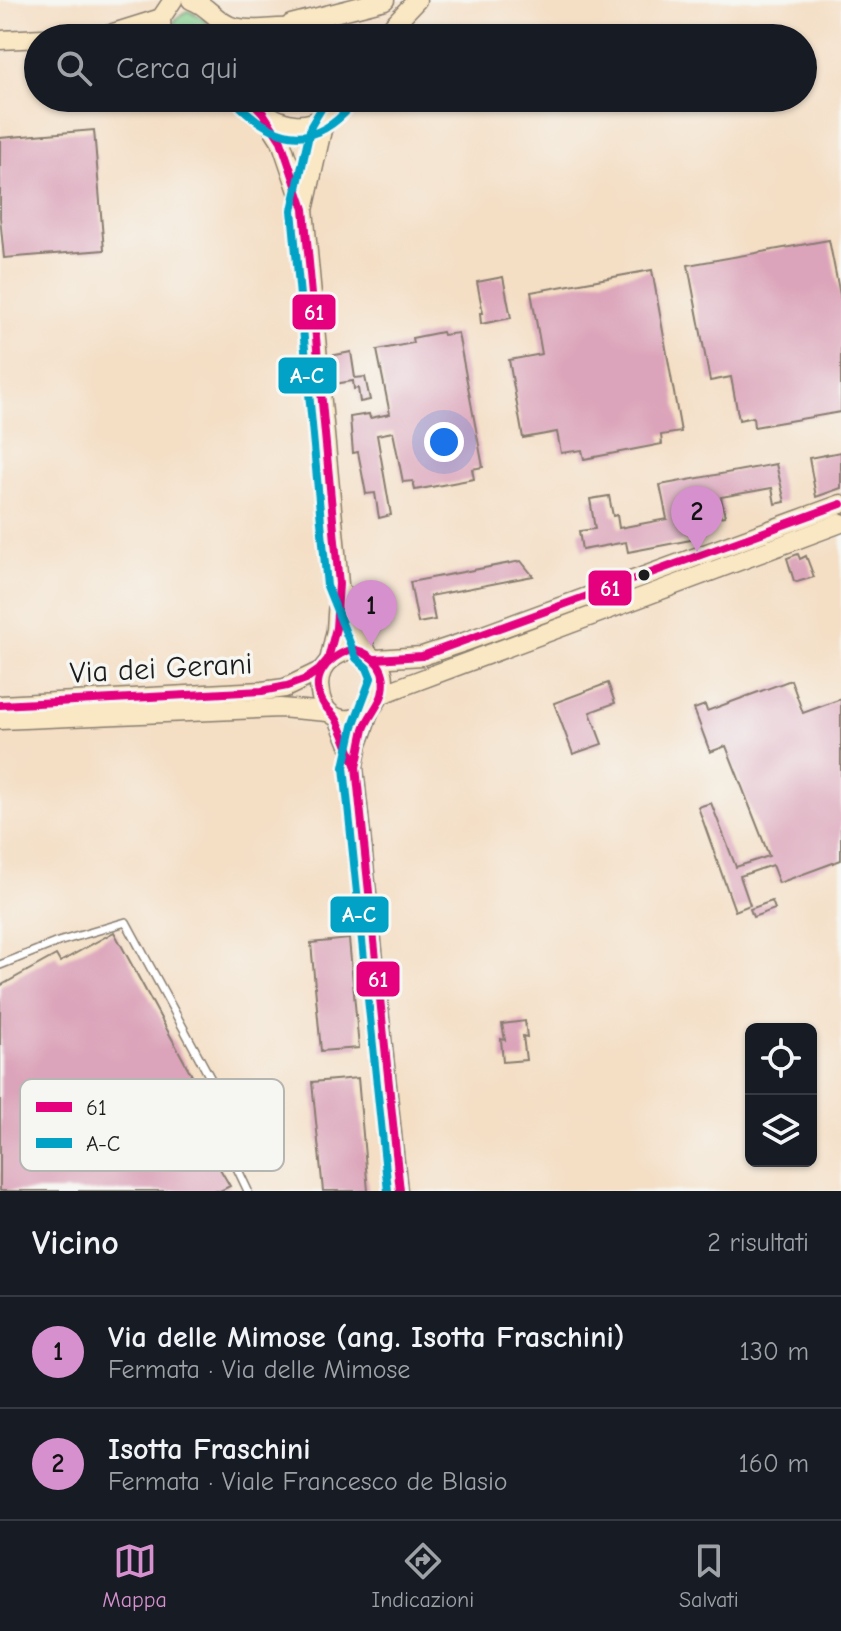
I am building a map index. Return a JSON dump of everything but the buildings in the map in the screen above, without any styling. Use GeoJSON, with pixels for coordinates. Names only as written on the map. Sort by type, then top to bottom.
{"type":"FeatureCollection","features":[{"type":"Feature","properties":{"kind":"street"},"geometry":{"type":"LineString","coordinates":[[290,24],[385,0]]}},
{"type":"Feature","properties":{"kind":"street"},"geometry":{"type":"LineString","coordinates":[[394,24],[417,0]]}},
{"type":"Feature","properties":{"kind":"street"},"geometry":{"type":"LineString","coordinates":[[134,24],[183,4],[226,24]]}},
{"type":"Feature","properties":{"kind":"street"},"geometry":{"type":"LineString","coordinates":[[171,24],[183,4]]}},
{"type":"Feature","properties":{"kind":"street"},"geometry":{"type":"LineString","coordinates":[[0,40],[24,39]]}},
{"type":"Feature","properties":{"kind":"street"},"geometry":{"type":"LineString","coordinates":[[263,113],[281,123],[300,123],[321,120],[330,112]]}},
{"type":"Feature","properties":{"kind":"street"},"geometry":{"type":"LineString","coordinates":[[304,209],[322,130],[333,112]]}},
{"type":"Feature","properties":{"kind":"street"},"geometry":{"type":"LineString","coordinates":[[263,113],[281,141],[304,209],[339,584],[336,630],[324,666],[321,699],[332,714],[356,767],[400,1191]]}},
{"type":"Feature","properties":{"kind":"street"},"geometry":{"type":"LineString","coordinates":[[324,666],[352,649],[371,656],[422,656],[841,504]]}},
{"type":"Feature","properties":{"kind":"street"},"geometry":{"type":"LineString","coordinates":[[332,714],[344,719],[354,718],[377,701],[841,523]]}},
{"type":"Feature","properties":{"kind":"street"},"geometry":{"type":"LineString","coordinates":[[339,584],[371,656],[383,674],[356,767]]}},
{"type":"Feature","properties":{"kind":"street","name":"Via dei Gerani"},"geometry":{"type":"LineString","coordinates":[[0,705],[262,691],[285,688],[324,666]]}},
{"type":"Feature","properties":{"kind":"street","name":"Via dei Gerani"},"geometry":{"type":"LineString","coordinates":[[0,720],[280,708],[332,714]]}},
{"type":"Feature","properties":{"kind":"lane"},"geometry":{"type":"LineString","coordinates":[[0,965],[58,942],[126,922],[211,1079]]}},
{"type":"Feature","properties":{"kind":"lane"},"geometry":{"type":"LineString","coordinates":[[238,1171],[248,1191]]}},
{"type":"Feature","properties":{"kind":"green space"},"geometry":{"type":"Polygon","coordinates":[[[187,11],[208,24],[175,24],[175,20],[187,11]]]}},
{"type":"Feature","properties":{"kind":"transit line","name":"A-C"},"geometry":{"type":"LineString","coordinates":[[247,112],[269,128],[297,136],[324,129],[345,112]]}},
{"type":"Feature","properties":{"kind":"transit line","name":"61"},"geometry":{"type":"LineString","coordinates":[[0,705],[262,691],[306,679],[328,659],[336,628],[339,584],[304,209],[281,141],[262,112]]}},
{"type":"Feature","properties":{"kind":"transit line","name":"A-C"},"geometry":{"type":"LineString","coordinates":[[319,112],[311,126],[292,210],[327,586],[356,658],[367,668],[371,678],[353,726],[344,767],[388,1191]]}},
{"type":"Feature","properties":{"kind":"transit line","name":"61"},"geometry":{"type":"LineString","coordinates":[[376,659],[422,656],[841,504]]}},
{"type":"Feature","properties":{"kind":"transit line","name":"61"},"geometry":{"type":"LineString","coordinates":[[352,649],[373,659],[384,678],[382,695],[364,729],[356,767],[337,720],[325,706],[318,687],[327,664],[352,649]]}},
{"type":"Feature","properties":{"kind":"transit line","name":"61"},"geometry":{"type":"LineString","coordinates":[[356,767],[400,1191]]}},
{"type":"Feature","properties":{"kind":"place","name":"Isotta Fraschini"},"geometry":{"type":"Point","coordinates":[697,552]}},
{"type":"Feature","properties":{"kind":"place","name":"Via delle Mimose (ang. Isotta Fraschini)"},"geometry":{"type":"Point","coordinates":[371,646]}}]}
